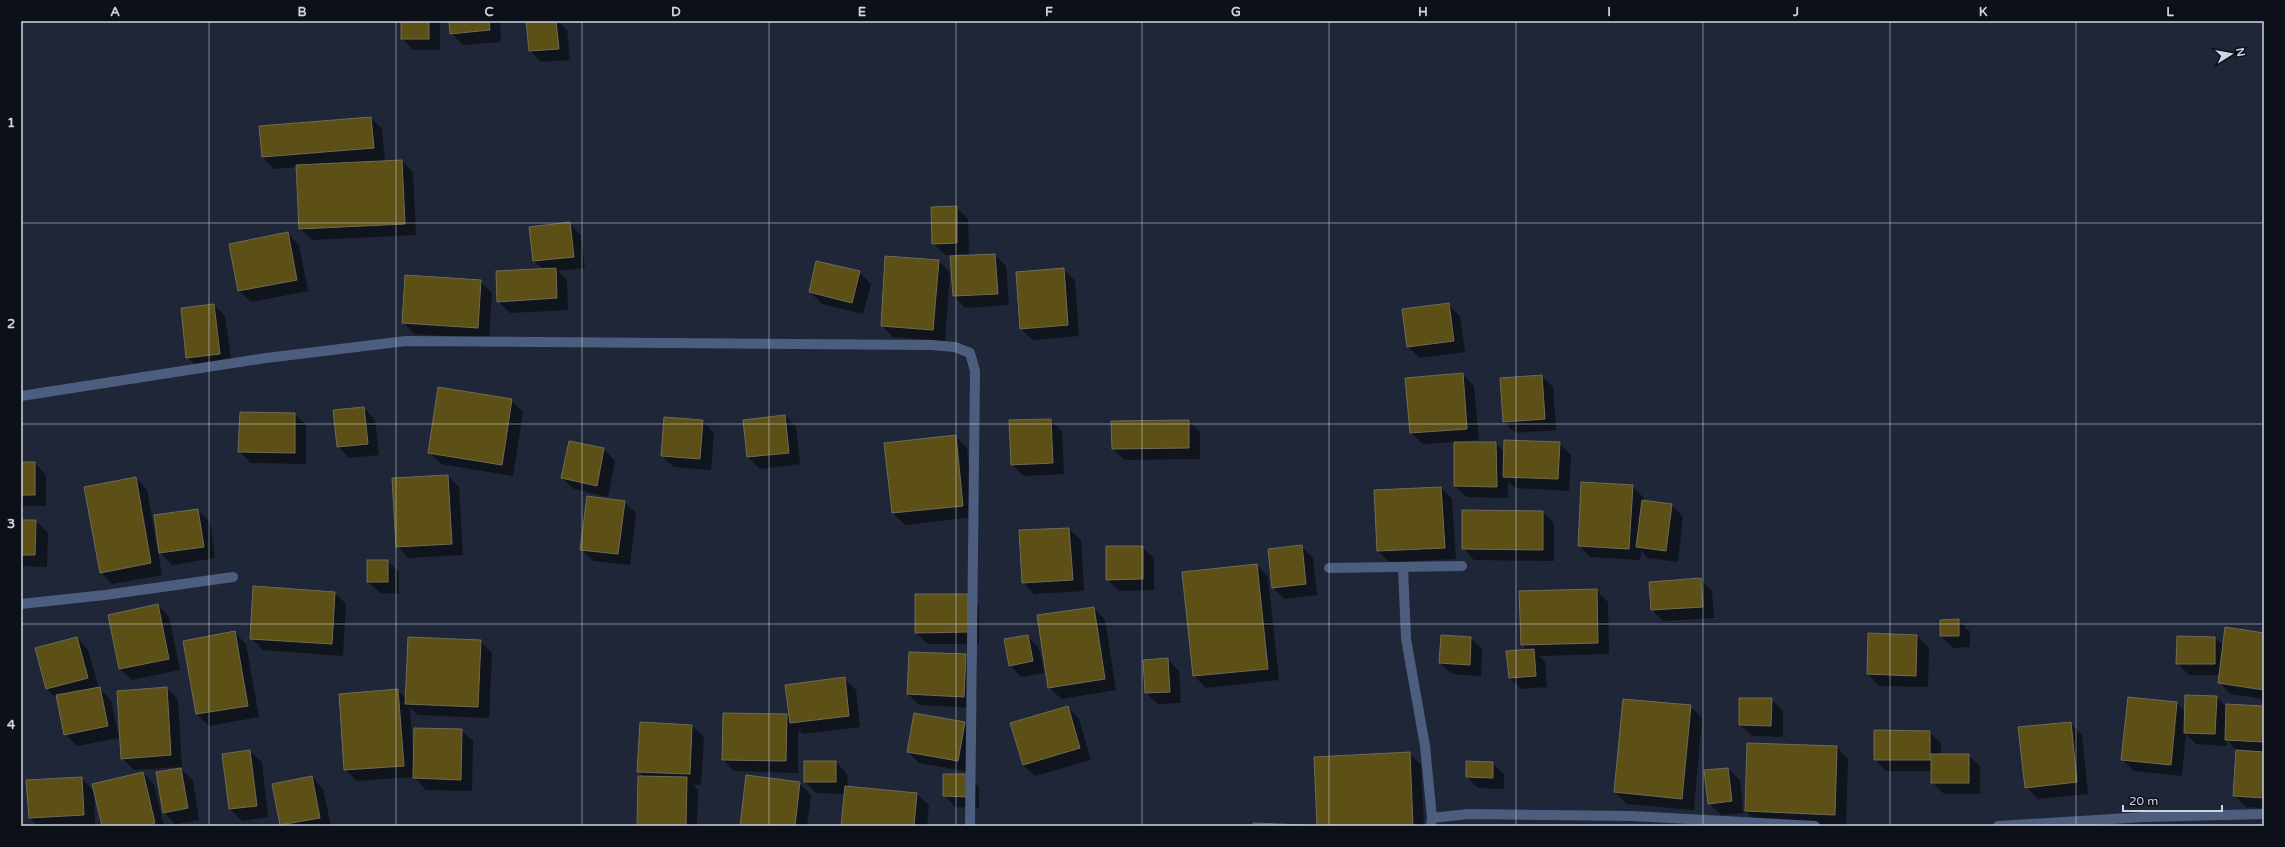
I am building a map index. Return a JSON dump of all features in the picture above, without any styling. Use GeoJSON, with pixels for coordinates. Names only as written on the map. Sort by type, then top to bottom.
{"type":"FeatureCollection","features":[{"type":"Feature","properties":{"kind":"street"},"geometry":{"type":"LineString","coordinates":[[21,396],[266,358],[406,341],[931,345],[955,347],[970,353],[975,371],[970,826]]}},
{"type":"Feature","properties":{"kind":"street"},"geometry":{"type":"LineString","coordinates":[[1329,568],[1462,566]]}},
{"type":"Feature","properties":{"kind":"street"},"geometry":{"type":"LineString","coordinates":[[1403,567],[1406,639],[1425,746],[1432,822],[1468,814],[1632,816],[1815,826]]}},
{"type":"Feature","properties":{"kind":"street"},"geometry":{"type":"LineString","coordinates":[[21,604],[105,595],[234,577]]}},
{"type":"Feature","properties":{"kind":"street"},"geometry":{"type":"LineString","coordinates":[[1998,826],[2144,817],[2264,814]]}},
{"type":"Feature","properties":{"kind":"building"},"geometry":{"type":"Polygon","coordinates":[[[401,21],[429,21],[429,39],[401,39],[401,21]]]}},
{"type":"Feature","properties":{"kind":"building"},"geometry":{"type":"Polygon","coordinates":[[[449,21],[489,21],[490,30],[450,34],[449,21]]]}},
{"type":"Feature","properties":{"kind":"building"},"geometry":{"type":"Polygon","coordinates":[[[526,21],[556,21],[559,49],[529,51],[526,21]]]}},
{"type":"Feature","properties":{"kind":"building"},"geometry":{"type":"Polygon","coordinates":[[[371,117],[374,148],[262,157],[259,126],[371,117]]]}},
{"type":"Feature","properties":{"kind":"building"},"geometry":{"type":"Polygon","coordinates":[[[402,160],[405,224],[299,229],[296,165],[402,160]]]}},
{"type":"Feature","properties":{"kind":"building"},"geometry":{"type":"Polygon","coordinates":[[[957,206],[957,243],[932,244],[931,207],[957,206]]]}},
{"type":"Feature","properties":{"kind":"building"},"geometry":{"type":"Polygon","coordinates":[[[570,222],[574,257],[533,261],[529,227],[570,222]]]}},
{"type":"Feature","properties":{"kind":"building"},"geometry":{"type":"Polygon","coordinates":[[[288,232],[297,280],[238,291],[229,244],[288,232]]]}},
{"type":"Feature","properties":{"kind":"building"},"geometry":{"type":"Polygon","coordinates":[[[995,254],[998,294],[953,296],[950,256],[995,254]]]}},
{"type":"Feature","properties":{"kind":"building"},"geometry":{"type":"Polygon","coordinates":[[[885,256],[939,260],[933,330],[881,326],[885,256]]]}},
{"type":"Feature","properties":{"kind":"building"},"geometry":{"type":"Polygon","coordinates":[[[816,261],[860,271],[852,303],[809,292],[816,261]]]}},
{"type":"Feature","properties":{"kind":"building"},"geometry":{"type":"Polygon","coordinates":[[[556,268],[557,298],[497,302],[496,271],[556,268]]]}},
{"type":"Feature","properties":{"kind":"building"},"geometry":{"type":"Polygon","coordinates":[[[1064,268],[1068,325],[1020,329],[1016,272],[1064,268]]]}},
{"type":"Feature","properties":{"kind":"building"},"geometry":{"type":"Polygon","coordinates":[[[405,275],[481,280],[478,328],[402,323],[405,275]]]}},
{"type":"Feature","properties":{"kind":"building"},"geometry":{"type":"Polygon","coordinates":[[[1449,303],[1454,341],[1407,347],[1402,309],[1449,303]]]}},
{"type":"Feature","properties":{"kind":"building"},"geometry":{"type":"Polygon","coordinates":[[[214,304],[220,354],[186,358],[181,308],[214,304]]]}},
{"type":"Feature","properties":{"kind":"building"},"geometry":{"type":"Polygon","coordinates":[[[1463,373],[1467,429],[1410,433],[1405,378],[1463,373]]]}},
{"type":"Feature","properties":{"kind":"building"},"geometry":{"type":"Polygon","coordinates":[[[1542,375],[1545,419],[1503,422],[1500,378],[1542,375]]]}},
{"type":"Feature","properties":{"kind":"building"},"geometry":{"type":"Polygon","coordinates":[[[438,387],[512,399],[502,465],[428,453],[438,387]]]}},
{"type":"Feature","properties":{"kind":"building"},"geometry":{"type":"Polygon","coordinates":[[[364,407],[368,444],[337,447],[333,410],[364,407]]]}},
{"type":"Feature","properties":{"kind":"building"},"geometry":{"type":"Polygon","coordinates":[[[240,412],[295,413],[295,453],[238,452],[240,412]]]}},
{"type":"Feature","properties":{"kind":"building"},"geometry":{"type":"Polygon","coordinates":[[[785,415],[789,453],[747,457],[743,420],[785,415]]]}},
{"type":"Feature","properties":{"kind":"building"},"geometry":{"type":"Polygon","coordinates":[[[664,417],[703,420],[700,459],[661,456],[664,417]]]}},
{"type":"Feature","properties":{"kind":"building"},"geometry":{"type":"Polygon","coordinates":[[[1051,419],[1053,463],[1011,465],[1009,420],[1051,419]]]}},
{"type":"Feature","properties":{"kind":"building"},"geometry":{"type":"Polygon","coordinates":[[[1189,420],[1189,448],[1112,449],[1111,421],[1189,420]]]}},
{"type":"Feature","properties":{"kind":"building"},"geometry":{"type":"Polygon","coordinates":[[[956,435],[963,506],[892,513],[884,443],[956,435]]]}},
{"type":"Feature","properties":{"kind":"building"},"geometry":{"type":"Polygon","coordinates":[[[1504,440],[1560,442],[1558,479],[1503,477],[1504,440]]]}},
{"type":"Feature","properties":{"kind":"building"},"geometry":{"type":"Polygon","coordinates":[[[569,441],[604,448],[597,486],[561,478],[569,441]]]}},
{"type":"Feature","properties":{"kind":"building"},"geometry":{"type":"Polygon","coordinates":[[[1454,442],[1496,442],[1497,487],[1454,486],[1454,442]]]}},
{"type":"Feature","properties":{"kind":"building"},"geometry":{"type":"Polygon","coordinates":[[[21,462],[35,462],[35,495],[21,495],[21,462]]]}},
{"type":"Feature","properties":{"kind":"building"},"geometry":{"type":"Polygon","coordinates":[[[448,475],[452,544],[396,547],[392,478],[448,475]]]}},
{"type":"Feature","properties":{"kind":"building"},"geometry":{"type":"Polygon","coordinates":[[[136,477],[151,563],[100,573],[84,487],[136,477]]]}},
{"type":"Feature","properties":{"kind":"building"},"geometry":{"type":"Polygon","coordinates":[[[1581,482],[1633,485],[1629,549],[1578,546],[1581,482]]]}},
{"type":"Feature","properties":{"kind":"building"},"geometry":{"type":"Polygon","coordinates":[[[1441,487],[1445,548],[1377,551],[1374,490],[1441,487]]]}},
{"type":"Feature","properties":{"kind":"building"},"geometry":{"type":"Polygon","coordinates":[[[587,496],[625,501],[618,554],[580,550],[587,496]]]}},
{"type":"Feature","properties":{"kind":"building"},"geometry":{"type":"Polygon","coordinates":[[[1642,500],[1672,504],[1666,551],[1636,547],[1642,500]]]}},
{"type":"Feature","properties":{"kind":"building"},"geometry":{"type":"Polygon","coordinates":[[[198,509],[204,547],[159,553],[154,515],[198,509]]]}},
{"type":"Feature","properties":{"kind":"building"},"geometry":{"type":"Polygon","coordinates":[[[1462,510],[1543,511],[1543,550],[1462,549],[1462,510]]]}},
{"type":"Feature","properties":{"kind":"building"},"geometry":{"type":"Polygon","coordinates":[[[21,520],[36,520],[35,555],[21,555],[21,520]]]}},
{"type":"Feature","properties":{"kind":"building"},"geometry":{"type":"Polygon","coordinates":[[[1069,528],[1073,580],[1022,583],[1019,530],[1069,528]]]}},
{"type":"Feature","properties":{"kind":"building"},"geometry":{"type":"Polygon","coordinates":[[[1302,545],[1306,584],[1272,588],[1268,549],[1302,545]]]}},
{"type":"Feature","properties":{"kind":"building"},"geometry":{"type":"Polygon","coordinates":[[[1106,546],[1143,546],[1143,579],[1106,580],[1106,546]]]}},
{"type":"Feature","properties":{"kind":"building"},"geometry":{"type":"Polygon","coordinates":[[[367,560],[388,560],[388,582],[367,582],[367,560]]]}},
{"type":"Feature","properties":{"kind":"building"},"geometry":{"type":"Polygon","coordinates":[[[1257,564],[1268,669],[1193,676],[1182,572],[1257,564]]]}},
{"type":"Feature","properties":{"kind":"building"},"geometry":{"type":"Polygon","coordinates":[[[1701,578],[1703,607],[1651,610],[1649,582],[1701,578]]]}},
{"type":"Feature","properties":{"kind":"building"},"geometry":{"type":"Polygon","coordinates":[[[253,586],[335,592],[332,644],[250,639],[253,586]]]}},
{"type":"Feature","properties":{"kind":"building"},"geometry":{"type":"Polygon","coordinates":[[[1597,589],[1598,643],[1521,645],[1519,591],[1597,589]]]}},
{"type":"Feature","properties":{"kind":"building"},"geometry":{"type":"Polygon","coordinates":[[[915,594],[968,594],[968,632],[915,633],[915,594]]]}},
{"type":"Feature","properties":{"kind":"building"},"geometry":{"type":"Polygon","coordinates":[[[158,604],[169,659],[119,669],[108,615],[158,604]]]}},
{"type":"Feature","properties":{"kind":"building"},"geometry":{"type":"Polygon","coordinates":[[[1094,607],[1105,679],[1048,688],[1037,615],[1094,607]]]}},
{"type":"Feature","properties":{"kind":"building"},"geometry":{"type":"Polygon","coordinates":[[[1959,619],[1959,636],[1940,636],[1940,620],[1959,619]]]}},
{"type":"Feature","properties":{"kind":"building"},"geometry":{"type":"Polygon","coordinates":[[[2225,627],[2264,633],[2264,690],[2218,683],[2225,627]]]}},
{"type":"Feature","properties":{"kind":"building"},"geometry":{"type":"Polygon","coordinates":[[[235,631],[248,706],[196,714],[183,641],[235,631]]]}},
{"type":"Feature","properties":{"kind":"building"},"geometry":{"type":"Polygon","coordinates":[[[1868,633],[1917,635],[1916,676],[1867,674],[1868,633]]]}},
{"type":"Feature","properties":{"kind":"building"},"geometry":{"type":"Polygon","coordinates":[[[1028,635],[1033,661],[1009,666],[1004,639],[1028,635]]]}},
{"type":"Feature","properties":{"kind":"building"},"geometry":{"type":"Polygon","coordinates":[[[1441,635],[1471,637],[1470,665],[1439,663],[1441,635]]]}},
{"type":"Feature","properties":{"kind":"building"},"geometry":{"type":"Polygon","coordinates":[[[2177,636],[2215,637],[2215,664],[2176,664],[2177,636]]]}},
{"type":"Feature","properties":{"kind":"building"},"geometry":{"type":"Polygon","coordinates":[[[77,637],[88,678],[46,689],[35,648],[77,637]]]}},
{"type":"Feature","properties":{"kind":"building"},"geometry":{"type":"Polygon","coordinates":[[[408,637],[481,640],[478,707],[405,704],[408,637]]]}},
{"type":"Feature","properties":{"kind":"building"},"geometry":{"type":"Polygon","coordinates":[[[1534,649],[1536,676],[1509,678],[1506,651],[1534,649]]]}},
{"type":"Feature","properties":{"kind":"building"},"geometry":{"type":"Polygon","coordinates":[[[909,652],[966,654],[964,697],[907,694],[909,652]]]}},
{"type":"Feature","properties":{"kind":"building"},"geometry":{"type":"Polygon","coordinates":[[[1168,658],[1170,692],[1145,693],[1143,660],[1168,658]]]}},
{"type":"Feature","properties":{"kind":"building"},"geometry":{"type":"Polygon","coordinates":[[[845,677],[849,716],[790,723],[785,685],[845,677]]]}},
{"type":"Feature","properties":{"kind":"building"},"geometry":{"type":"Polygon","coordinates":[[[100,687],[108,726],[64,735],[56,695],[100,687]]]}},
{"type":"Feature","properties":{"kind":"building"},"geometry":{"type":"Polygon","coordinates":[[[167,687],[171,755],[121,759],[117,691],[167,687]]]}},
{"type":"Feature","properties":{"kind":"building"},"geometry":{"type":"Polygon","coordinates":[[[398,689],[404,766],[344,770],[339,694],[398,689]]]}},
{"type":"Feature","properties":{"kind":"building"},"geometry":{"type":"Polygon","coordinates":[[[2185,695],[2217,696],[2215,734],[2184,733],[2185,695]]]}},
{"type":"Feature","properties":{"kind":"building"},"geometry":{"type":"Polygon","coordinates":[[[2128,697],[2177,702],[2171,765],[2121,760],[2128,697]]]}},
{"type":"Feature","properties":{"kind":"building"},"geometry":{"type":"Polygon","coordinates":[[[1739,698],[1772,698],[1771,726],[1739,725],[1739,698]]]}},
{"type":"Feature","properties":{"kind":"building"},"geometry":{"type":"Polygon","coordinates":[[[1623,699],[1691,705],[1682,799],[1614,792],[1623,699]]]}},
{"type":"Feature","properties":{"kind":"building"},"geometry":{"type":"Polygon","coordinates":[[[2226,704],[2264,706],[2264,742],[2225,740],[2226,704]]]}},
{"type":"Feature","properties":{"kind":"building"},"geometry":{"type":"Polygon","coordinates":[[[1068,706],[1080,748],[1023,765],[1010,723],[1068,706]]]}},
{"type":"Feature","properties":{"kind":"building"},"geometry":{"type":"Polygon","coordinates":[[[723,713],[787,714],[786,761],[722,760],[723,713]]]}},
{"type":"Feature","properties":{"kind":"building"},"geometry":{"type":"Polygon","coordinates":[[[914,713],[965,722],[958,761],[907,752],[914,713]]]}},
{"type":"Feature","properties":{"kind":"building"},"geometry":{"type":"Polygon","coordinates":[[[640,722],[692,725],[690,774],[637,772],[640,722]]]}},
{"type":"Feature","properties":{"kind":"building"},"geometry":{"type":"Polygon","coordinates":[[[2071,722],[2077,782],[2025,788],[2018,727],[2071,722]]]}},
{"type":"Feature","properties":{"kind":"building"},"geometry":{"type":"Polygon","coordinates":[[[414,728],[462,729],[461,780],[413,778],[414,728]]]}},
{"type":"Feature","properties":{"kind":"building"},"geometry":{"type":"Polygon","coordinates":[[[1874,730],[1930,731],[1930,760],[1874,760],[1874,730]]]}},
{"type":"Feature","properties":{"kind":"building"},"geometry":{"type":"Polygon","coordinates":[[[1747,743],[1837,746],[1835,815],[1745,811],[1747,743]]]}},
{"type":"Feature","properties":{"kind":"building"},"geometry":{"type":"Polygon","coordinates":[[[250,750],[257,806],[229,809],[222,754],[250,750]]]}},
{"type":"Feature","properties":{"kind":"building"},"geometry":{"type":"Polygon","coordinates":[[[2236,750],[2264,752],[2264,798],[2233,796],[2236,750]]]}},
{"type":"Feature","properties":{"kind":"building"},"geometry":{"type":"Polygon","coordinates":[[[1410,752],[1413,826],[1317,826],[1314,757],[1410,752]]]}},
{"type":"Feature","properties":{"kind":"building"},"geometry":{"type":"Polygon","coordinates":[[[1931,754],[1969,754],[1969,783],[1931,783],[1931,754]]]}},
{"type":"Feature","properties":{"kind":"building"},"geometry":{"type":"Polygon","coordinates":[[[804,761],[836,761],[836,782],[804,782],[804,761]]]}},
{"type":"Feature","properties":{"kind":"building"},"geometry":{"type":"Polygon","coordinates":[[[1466,761],[1493,762],[1493,778],[1466,777],[1466,761]]]}},
{"type":"Feature","properties":{"kind":"building"},"geometry":{"type":"Polygon","coordinates":[[[181,768],[188,808],[163,813],[156,772],[181,768]]]}},
{"type":"Feature","properties":{"kind":"building"},"geometry":{"type":"Polygon","coordinates":[[[1728,768],[1732,801],[1708,804],[1704,770],[1728,768]]]}},
{"type":"Feature","properties":{"kind":"building"},"geometry":{"type":"Polygon","coordinates":[[[143,772],[155,823],[144,826],[102,826],[92,784],[143,772]]]}},
{"type":"Feature","properties":{"kind":"building"},"geometry":{"type":"Polygon","coordinates":[[[943,774],[968,774],[968,797],[943,796],[943,774]]]}},
{"type":"Feature","properties":{"kind":"building"},"geometry":{"type":"Polygon","coordinates":[[[746,775],[800,782],[795,826],[740,826],[746,775]]]}},
{"type":"Feature","properties":{"kind":"building"},"geometry":{"type":"Polygon","coordinates":[[[312,776],[320,818],[280,825],[272,784],[312,776]]]}},
{"type":"Feature","properties":{"kind":"building"},"geometry":{"type":"Polygon","coordinates":[[[638,776],[687,777],[686,826],[637,826],[638,776]]]}},
{"type":"Feature","properties":{"kind":"building"},"geometry":{"type":"Polygon","coordinates":[[[82,777],[84,815],[29,818],[26,780],[82,777]]]}},
{"type":"Feature","properties":{"kind":"building"},"geometry":{"type":"Polygon","coordinates":[[[845,786],[917,793],[914,826],[841,826],[845,786]]]}},
{"type":"Feature","properties":{"kind":"building"},"geometry":{"type":"Polygon","coordinates":[[[1253,823],[1305,825],[1305,826],[1253,826],[1253,823]]]}}]}
